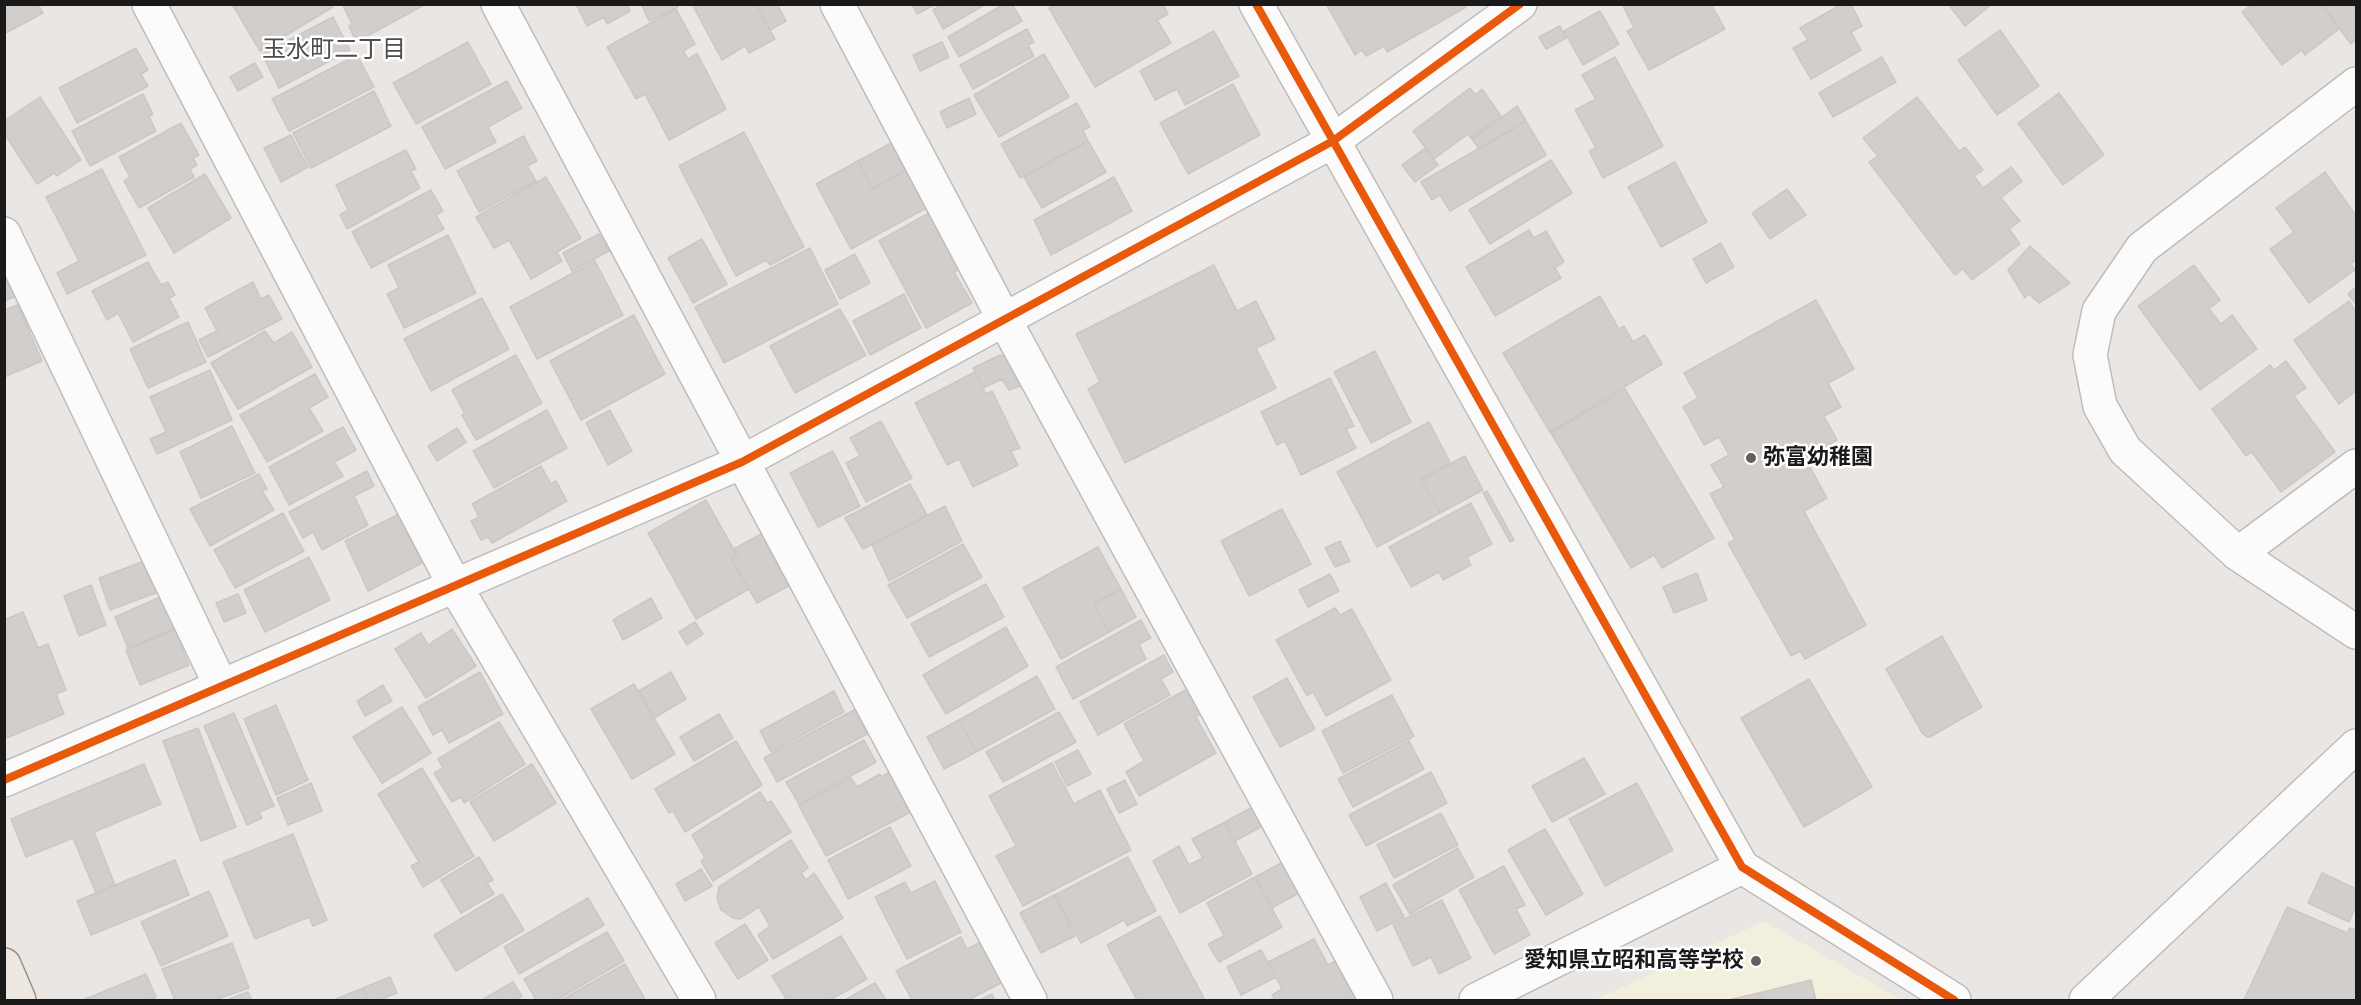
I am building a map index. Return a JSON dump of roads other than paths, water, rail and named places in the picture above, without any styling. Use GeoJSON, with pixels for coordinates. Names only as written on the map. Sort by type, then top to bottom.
{"type":"FeatureCollection","features":[{"type":"Feature","properties":{"kind":"main road"},"geometry":{"type":"LineString","coordinates":[[4,965],[19,1000]]}},
{"type":"Feature","properties":{"kind":"street"},"geometry":{"type":"LineString","coordinates":[[149,4],[455,586],[699,1000]]}},
{"type":"Feature","properties":{"kind":"street"},"geometry":{"type":"LineString","coordinates":[[498,4],[1030,1000]]}},
{"type":"Feature","properties":{"kind":"street"},"geometry":{"type":"LineString","coordinates":[[837,4],[1004,319],[1376,1000]]}},
{"type":"Feature","properties":{"kind":"street"},"geometry":{"type":"LineString","coordinates":[[1256,4],[1742,867],[1954,1000]]}},
{"type":"Feature","properties":{"kind":"street"},"geometry":{"type":"LineString","coordinates":[[4,780],[742,462],[1333,141],[1520,4]]}},
{"type":"Feature","properties":{"kind":"street"},"geometry":{"type":"LineString","coordinates":[[2356,84],[2142,248],[2099,311],[2090,355],[2100,406],[2125,450],[2238,554],[2356,632]]}},
{"type":"Feature","properties":{"kind":"street"},"geometry":{"type":"LineString","coordinates":[[4,234],[222,686]]}},
{"type":"Feature","properties":{"kind":"street"},"geometry":{"type":"LineString","coordinates":[[2238,554],[2356,466]]}},
{"type":"Feature","properties":{"kind":"street"},"geometry":{"type":"LineString","coordinates":[[2086,1000],[2356,746]]}},
{"type":"Feature","properties":{"kind":"street"},"geometry":{"type":"LineString","coordinates":[[1476,1000],[1742,867]]}},
{"type":"Feature","properties":{"kind":"place","name":"弥富幼稚園"},"geometry":{"type":"Point","coordinates":[1751,458]}},
{"type":"Feature","properties":{"kind":"place","name":"愛知県立昭和高等学校"},"geometry":{"type":"Point","coordinates":[1756,961]}},
{"type":"Feature","properties":{"kind":"district","name":"玉水町二丁目"},"geometry":{"type":"Point","coordinates":[334,50]}}]}
